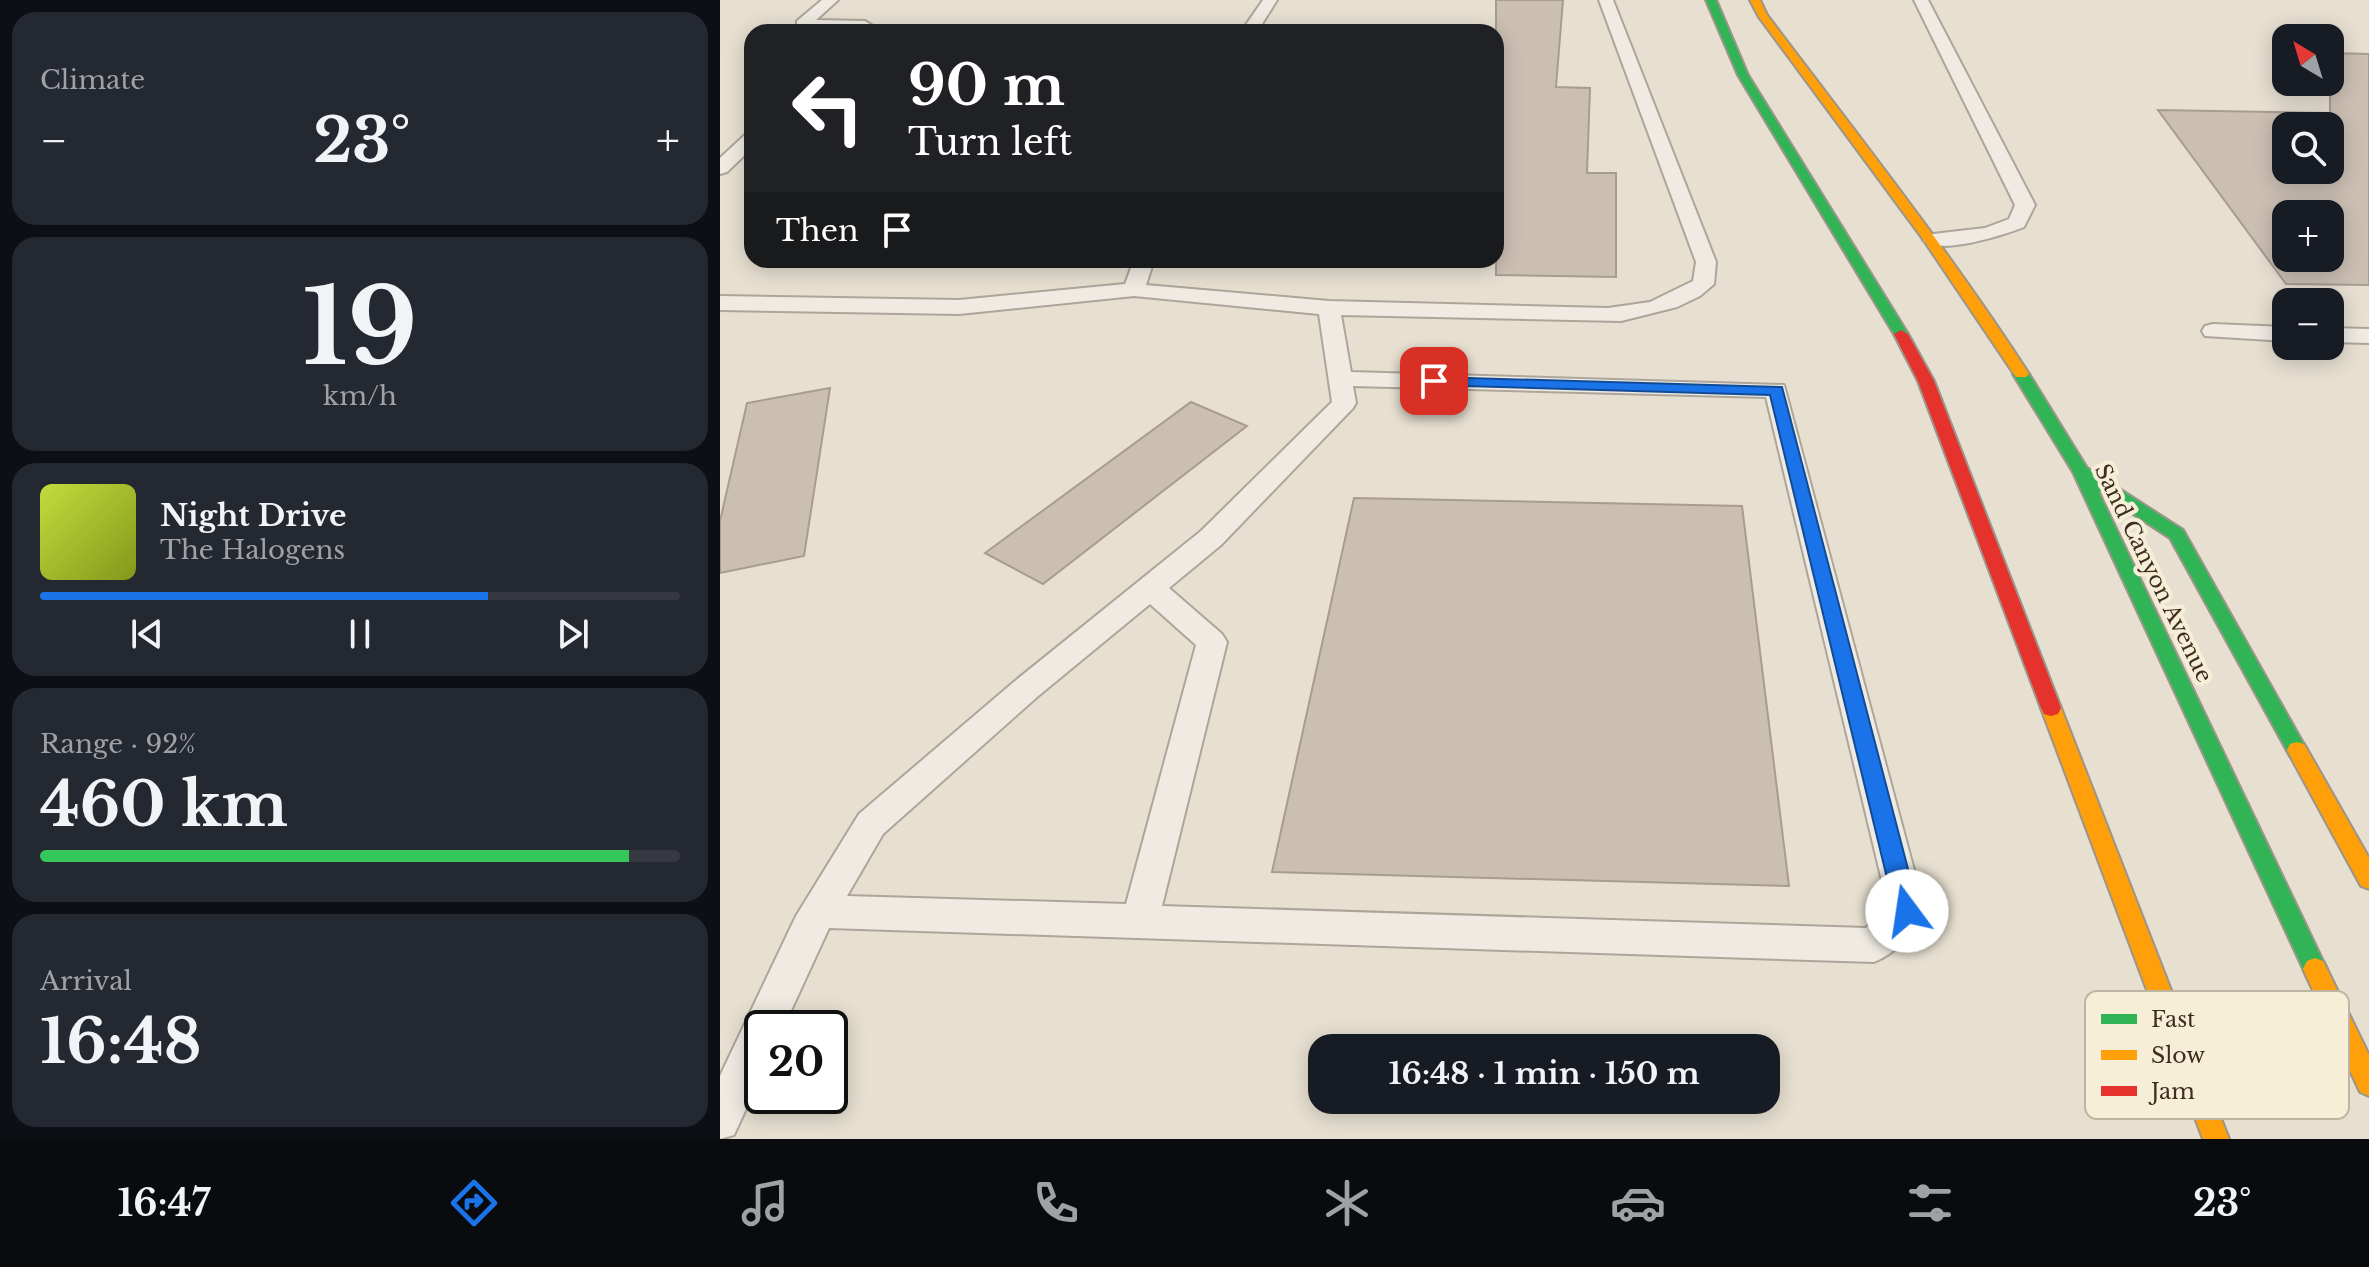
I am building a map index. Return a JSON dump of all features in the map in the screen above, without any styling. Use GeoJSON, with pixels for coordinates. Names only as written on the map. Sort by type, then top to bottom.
{"type":"FeatureCollection","features":[{"type":"Feature","properties":{"kind":"main road"},"geometry":{"type":"LineString","coordinates":[[1711,0],[1743,75],[1885,304],[1926,381],[2159,991]]}},
{"type":"Feature","properties":{"kind":"main road","name":"Sand Canyon Avenue"},"geometry":{"type":"LineString","coordinates":[[1755,0],[1762,15],[1830,108],[1933,240],[1984,314],[2064,450],[2081,472],[2326,991]]}},
{"type":"Feature","properties":{"kind":"main road"},"geometry":{"type":"LineString","coordinates":[[2081,472],[2177,534],[2369,879]]}},
{"type":"Feature","properties":{"kind":"main road","name":"Sand Canyon Avenue"},"geometry":{"type":"LineString","coordinates":[[2349,1041],[2369,1083]]}},
{"type":"Feature","properties":{"kind":"main road"},"geometry":{"type":"LineString","coordinates":[[2208,1119],[2216,1139]]}},
{"type":"Feature","properties":{"kind":"lane"},"geometry":{"type":"LineString","coordinates":[[802,24],[831,0]]}},
{"type":"Feature","properties":{"kind":"lane"},"geometry":{"type":"LineString","coordinates":[[1254,24],[1270,0]]}},
{"type":"Feature","properties":{"kind":"lane"},"geometry":{"type":"LineString","coordinates":[[720,303],[959,307],[1134,290],[1329,308],[1608,315],[1637,313],[1666,305],[1703,284],[1706,262],[1606,0]]}},
{"type":"Feature","properties":{"kind":"lane"},"geometry":{"type":"LineString","coordinates":[[1921,0],[2025,205],[2017,223],[1989,234],[1933,240]]}},
{"type":"Feature","properties":{"kind":"lane"},"geometry":{"type":"LineString","coordinates":[[720,168],[744,146]]}},
{"type":"Feature","properties":{"kind":"lane"},"geometry":{"type":"LineString","coordinates":[[1134,290],[1141,268]]}},
{"type":"Feature","properties":{"kind":"lane"},"geometry":{"type":"LineString","coordinates":[[771,1010],[819,911],[871,824],[1026,689],[1211,538],[1344,403],[1329,308]]}},
{"type":"Feature","properties":{"kind":"lane"},"geometry":{"type":"LineString","coordinates":[[2213,331],[2272,333]]}},
{"type":"Feature","properties":{"kind":"lane"},"geometry":{"type":"LineString","coordinates":[[2344,335],[2369,336]]}},
{"type":"Feature","properties":{"kind":"lane"},"geometry":{"type":"LineString","coordinates":[[819,911],[1874,945],[1907,911],[1776,390],[1340,379]]}},
{"type":"Feature","properties":{"kind":"lane"},"geometry":{"type":"LineString","coordinates":[[1140,921],[1212,642],[1149,587]]}},
{"type":"Feature","properties":{"kind":"lane"},"geometry":{"type":"LineString","coordinates":[[720,1121],[744,1068]]}},
{"type":"Feature","properties":{"kind":"building"},"geometry":{"type":"Polygon","coordinates":[[[1496,0],[1563,0],[1556,87],[1590,88],[1587,173],[1616,173],[1616,277],[1496,275],[1496,268],[1504,268],[1504,24],[1496,24],[1496,0]]]}},
{"type":"Feature","properties":{"kind":"building"},"geometry":{"type":"Polygon","coordinates":[[[2344,53],[2369,54],[2369,285],[2286,284],[2277,272],[2344,272],[2344,200],[2272,200],[2272,265],[2158,110],[2273,112],[2272,184],[2344,184],[2344,112],[2330,112],[2330,96],[2344,96],[2344,53]]]}},
{"type":"Feature","properties":{"kind":"building"},"geometry":{"type":"Polygon","coordinates":[[[830,388],[804,556],[720,573],[720,521],[747,403],[830,388]]]}},
{"type":"Feature","properties":{"kind":"building"},"geometry":{"type":"Polygon","coordinates":[[[1191,402],[1247,426],[1043,584],[985,553],[1191,402]]]}},
{"type":"Feature","properties":{"kind":"building"},"geometry":{"type":"Polygon","coordinates":[[[1354,498],[1742,506],[1789,886],[1272,872],[1354,498]]]}},
{"type":"Feature","properties":{"kind":"traffic: fast"},"geometry":{"type":"LineString","coordinates":[[1711,0],[1743,75],[1901,334]]}},
{"type":"Feature","properties":{"kind":"traffic: fast"},"geometry":{"type":"LineString","coordinates":[[2021,374],[2081,472],[2315,969]]}},
{"type":"Feature","properties":{"kind":"traffic: fast"},"geometry":{"type":"LineString","coordinates":[[2081,472],[2177,534],[2297,750]]}},
{"type":"Feature","properties":{"kind":"traffic: slow"},"geometry":{"type":"LineString","coordinates":[[1755,0],[1762,15],[1960,281],[2021,374]]}},
{"type":"Feature","properties":{"kind":"traffic: slow"},"geometry":{"type":"LineString","coordinates":[[2051,708],[2159,991]]}},
{"type":"Feature","properties":{"kind":"traffic: slow"},"geometry":{"type":"LineString","coordinates":[[2297,750],[2369,879]]}},
{"type":"Feature","properties":{"kind":"traffic: slow"},"geometry":{"type":"LineString","coordinates":[[2315,969],[2325,991]]}},
{"type":"Feature","properties":{"kind":"traffic: slow"},"geometry":{"type":"LineString","coordinates":[[2349,1041],[2369,1083]]}},
{"type":"Feature","properties":{"kind":"traffic: slow"},"geometry":{"type":"LineString","coordinates":[[2208,1119],[2216,1139]]}},
{"type":"Feature","properties":{"kind":"traffic: jam"},"geometry":{"type":"LineString","coordinates":[[1901,334],[1926,381],[2051,708]]}},
{"type":"Feature","properties":{"kind":"route"},"geometry":{"type":"LineString","coordinates":[[1434,381],[1776,390],[1907,911]]}}]}
